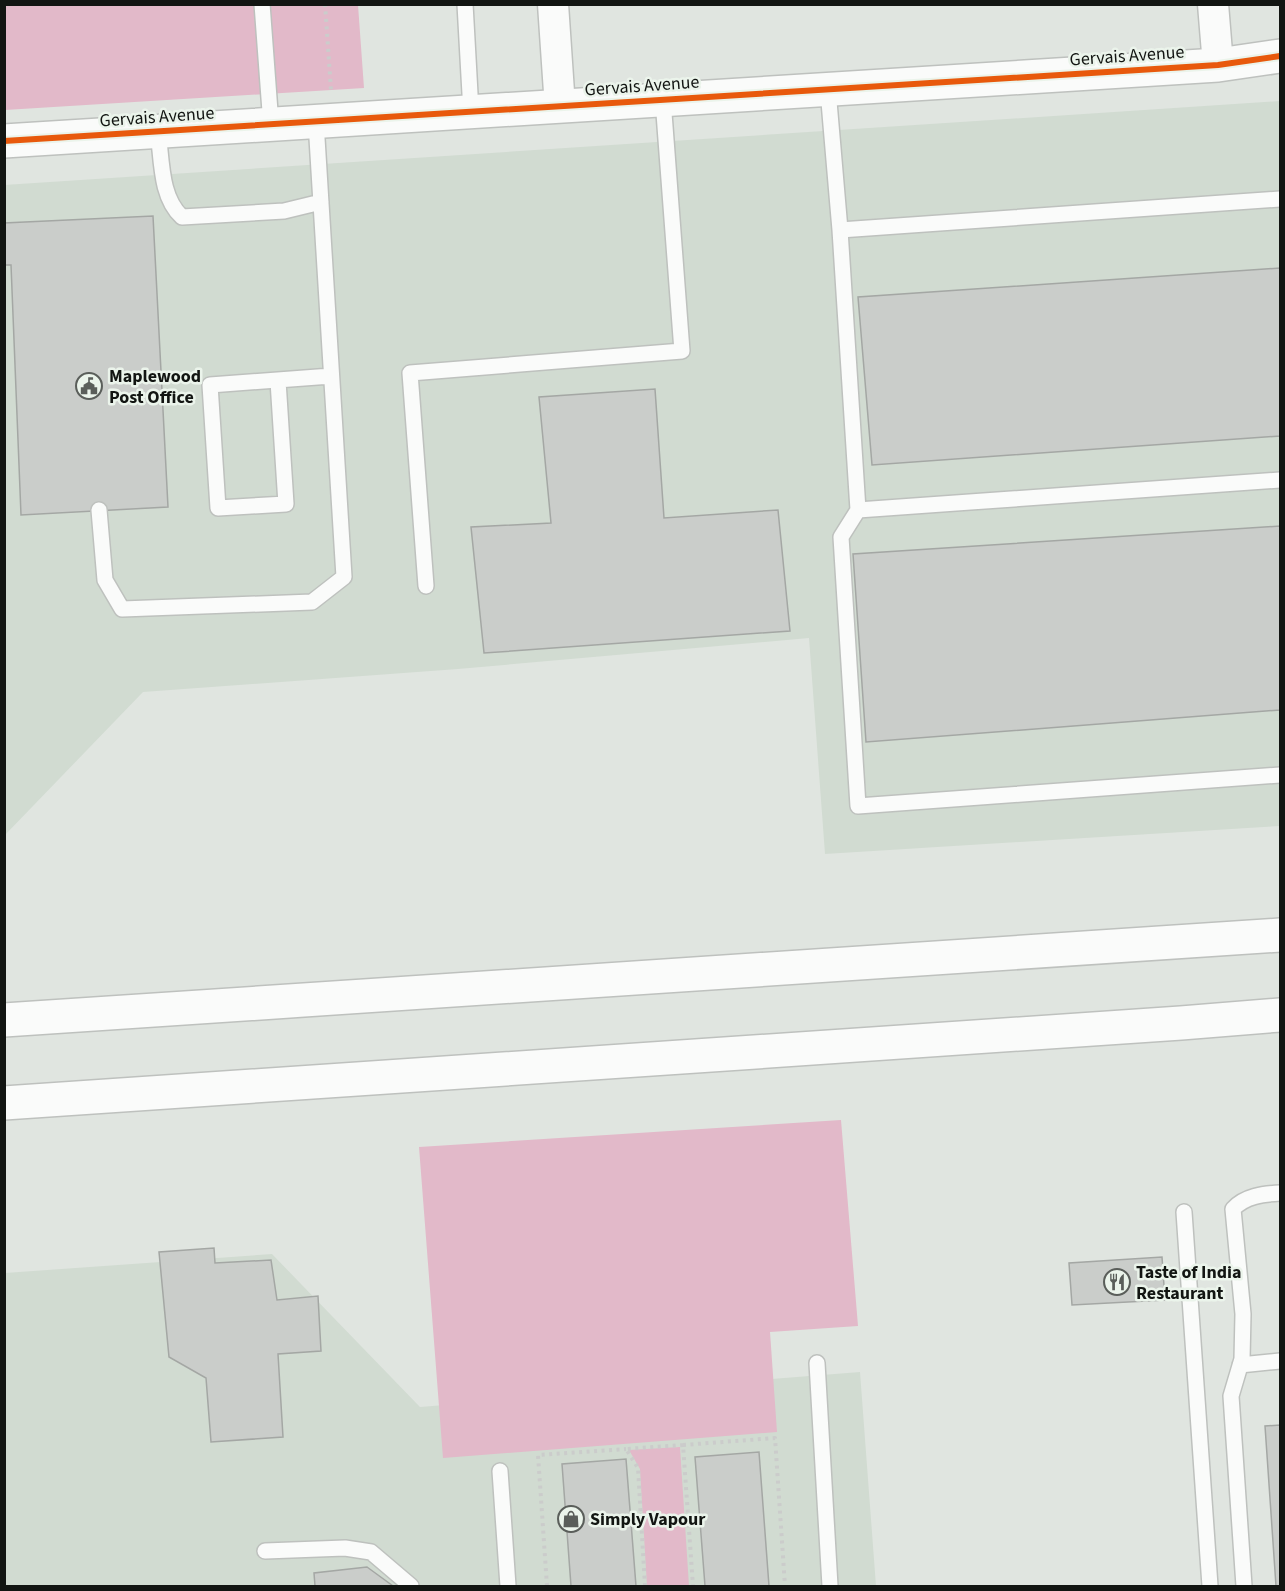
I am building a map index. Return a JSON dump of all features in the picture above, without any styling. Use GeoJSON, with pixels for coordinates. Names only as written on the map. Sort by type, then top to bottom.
{"type":"FeatureCollection","features":[{"type":"Feature","properties":{"kind":"main road","name":"Gervais Avenue"},"geometry":{"type":"LineString","coordinates":[[4,141],[1218,65],[1281,56]]}},
{"type":"Feature","properties":{"kind":"main road"},"geometry":{"type":"LineString","coordinates":[[4,1020],[1281,935]]}},
{"type":"Feature","properties":{"kind":"main road"},"geometry":{"type":"LineString","coordinates":[[4,1103],[1272,1016]]}},
{"type":"Feature","properties":{"kind":"street"},"geometry":{"type":"LineString","coordinates":[[553,4],[560,107]]}},
{"type":"Feature","properties":{"kind":"street"},"geometry":{"type":"LineString","coordinates":[[1213,4],[1218,65]]}},
{"type":"Feature","properties":{"kind":"lane"},"geometry":{"type":"LineString","coordinates":[[262,4],[271,125]]}},
{"type":"Feature","properties":{"kind":"lane"},"geometry":{"type":"LineString","coordinates":[[465,4],[471,112]]}},
{"type":"Feature","properties":{"kind":"lane"},"geometry":{"type":"LineString","coordinates":[[828,90],[840,230],[858,510],[841,537],[858,806],[1281,775]]}},
{"type":"Feature","properties":{"kind":"lane"},"geometry":{"type":"LineString","coordinates":[[426,586],[410,373],[682,351],[663,100]]}},
{"type":"Feature","properties":{"kind":"lane"},"geometry":{"type":"LineString","coordinates":[[99,510],[105,580],[122,609],[312,602],[344,578],[316,122]]}},
{"type":"Feature","properties":{"kind":"lane"},"geometry":{"type":"LineString","coordinates":[[158,132],[167,196],[173,209],[182,217],[284,211],[321,202]]}},
{"type":"Feature","properties":{"kind":"lane"},"geometry":{"type":"LineString","coordinates":[[840,230],[1281,199]]}},
{"type":"Feature","properties":{"kind":"lane"},"geometry":{"type":"LineString","coordinates":[[278,381],[285,504],[218,508],[210,385],[331,376]]}},
{"type":"Feature","properties":{"kind":"lane"},"geometry":{"type":"LineString","coordinates":[[858,510],[1281,480]]}},
{"type":"Feature","properties":{"kind":"lane"},"geometry":{"type":"LineString","coordinates":[[1244,1587],[1232,1396],[1242,1359],[1243,1314],[1233,1209],[1241,1201],[1281,1193]]}},
{"type":"Feature","properties":{"kind":"lane"},"geometry":{"type":"LineString","coordinates":[[1184,1212],[1210,1587]]}},
{"type":"Feature","properties":{"kind":"lane"},"geometry":{"type":"LineString","coordinates":[[1240,1365],[1281,1361]]}},
{"type":"Feature","properties":{"kind":"lane"},"geometry":{"type":"LineString","coordinates":[[817,1363],[830,1587]]}},
{"type":"Feature","properties":{"kind":"lane"},"geometry":{"type":"LineString","coordinates":[[500,1471],[508,1587]]}},
{"type":"Feature","properties":{"kind":"lane"},"geometry":{"type":"LineString","coordinates":[[265,1551],[345,1548],[371,1552],[411,1587]]}},
{"type":"Feature","properties":{"kind":"path"},"geometry":{"type":"LineString","coordinates":[[326,4],[332,90]]}},
{"type":"Feature","properties":{"kind":"path"},"geometry":{"type":"LineString","coordinates":[[547,1587],[538,1455],[775,1438],[785,1587]]}},
{"type":"Feature","properties":{"kind":"path"},"geometry":{"type":"LineString","coordinates":[[683,1445],[693,1587]]}},
{"type":"Feature","properties":{"kind":"path"},"geometry":{"type":"LineString","coordinates":[[626,1449],[638,1468],[645,1587]]}},
{"type":"Feature","properties":{"kind":"shaded area"},"geometry":{"type":"Polygon","coordinates":[[[5,5],[358,5],[364,88],[5,110],[5,5]]]}},
{"type":"Feature","properties":{"kind":"shaded area"},"geometry":{"type":"Polygon","coordinates":[[[1280,101],[1280,826],[825,854],[809,638],[458,669],[143,692],[5,835],[4,185],[1280,101]]]}},
{"type":"Feature","properties":{"kind":"shaded area"},"geometry":{"type":"Polygon","coordinates":[[[841,1120],[858,1326],[770,1332],[777,1432],[443,1458],[419,1147],[841,1120]]]}},
{"type":"Feature","properties":{"kind":"shaded area"},"geometry":{"type":"Polygon","coordinates":[[[272,1254],[420,1407],[860,1372],[876,1586],[5,1586],[5,1273],[272,1254]]]}},
{"type":"Feature","properties":{"kind":"shaded area"},"geometry":{"type":"Polygon","coordinates":[[[680,1447],[689,1586],[647,1586],[640,1469],[629,1450],[680,1447]]]}},
{"type":"Feature","properties":{"kind":"building","name":"Maplewood Post Office"},"geometry":{"type":"Polygon","coordinates":[[[153,216],[168,507],[21,515],[11,265],[4,265],[4,223],[153,216]]]}},
{"type":"Feature","properties":{"kind":"building"},"geometry":{"type":"Polygon","coordinates":[[[1280,268],[1280,436],[872,465],[858,297],[1280,268]]]}},
{"type":"Feature","properties":{"kind":"building"},"geometry":{"type":"Polygon","coordinates":[[[655,389],[664,518],[778,510],[790,631],[484,653],[471,527],[551,523],[539,397],[655,389]]]}},
{"type":"Feature","properties":{"kind":"building"},"geometry":{"type":"Polygon","coordinates":[[[1280,526],[1280,710],[866,742],[853,554],[1280,526]]]}},
{"type":"Feature","properties":{"kind":"building"},"geometry":{"type":"Polygon","coordinates":[[[214,1248],[215,1263],[271,1260],[277,1300],[318,1296],[321,1351],[278,1354],[283,1437],[211,1442],[206,1378],[169,1357],[159,1252],[214,1248]]]}},
{"type":"Feature","properties":{"kind":"building","name":"Taste of India Restaurant"},"geometry":{"type":"Polygon","coordinates":[[[1162,1257],[1165,1300],[1072,1305],[1069,1263],[1162,1257]]]}},
{"type":"Feature","properties":{"kind":"building"},"geometry":{"type":"Polygon","coordinates":[[[1280,1425],[1280,1586],[1276,1586],[1265,1426],[1280,1425]]]}},
{"type":"Feature","properties":{"kind":"building"},"geometry":{"type":"Polygon","coordinates":[[[759,1452],[769,1586],[705,1586],[695,1457],[759,1452]]]}},
{"type":"Feature","properties":{"kind":"building"},"geometry":{"type":"Polygon","coordinates":[[[626,1459],[636,1586],[571,1586],[562,1464],[626,1459]]]}},
{"type":"Feature","properties":{"kind":"building"},"geometry":{"type":"Polygon","coordinates":[[[367,1567],[393,1586],[315,1586],[314,1573],[367,1567]]]}},
{"type":"Feature","properties":{"kind":"cycle path"},"geometry":{"type":"LineString","coordinates":[[4,141],[1218,65],[1280,56]]}},
{"type":"Feature","properties":{"kind":"place","name":"Maplewood Post Office"},"geometry":{"type":"Point","coordinates":[89,386]}},
{"type":"Feature","properties":{"kind":"place","name":"Taste of India Restaurant"},"geometry":{"type":"Point","coordinates":[1117,1282]}},
{"type":"Feature","properties":{"kind":"place","name":"Simply Vapour"},"geometry":{"type":"Point","coordinates":[571,1519]}}]}
